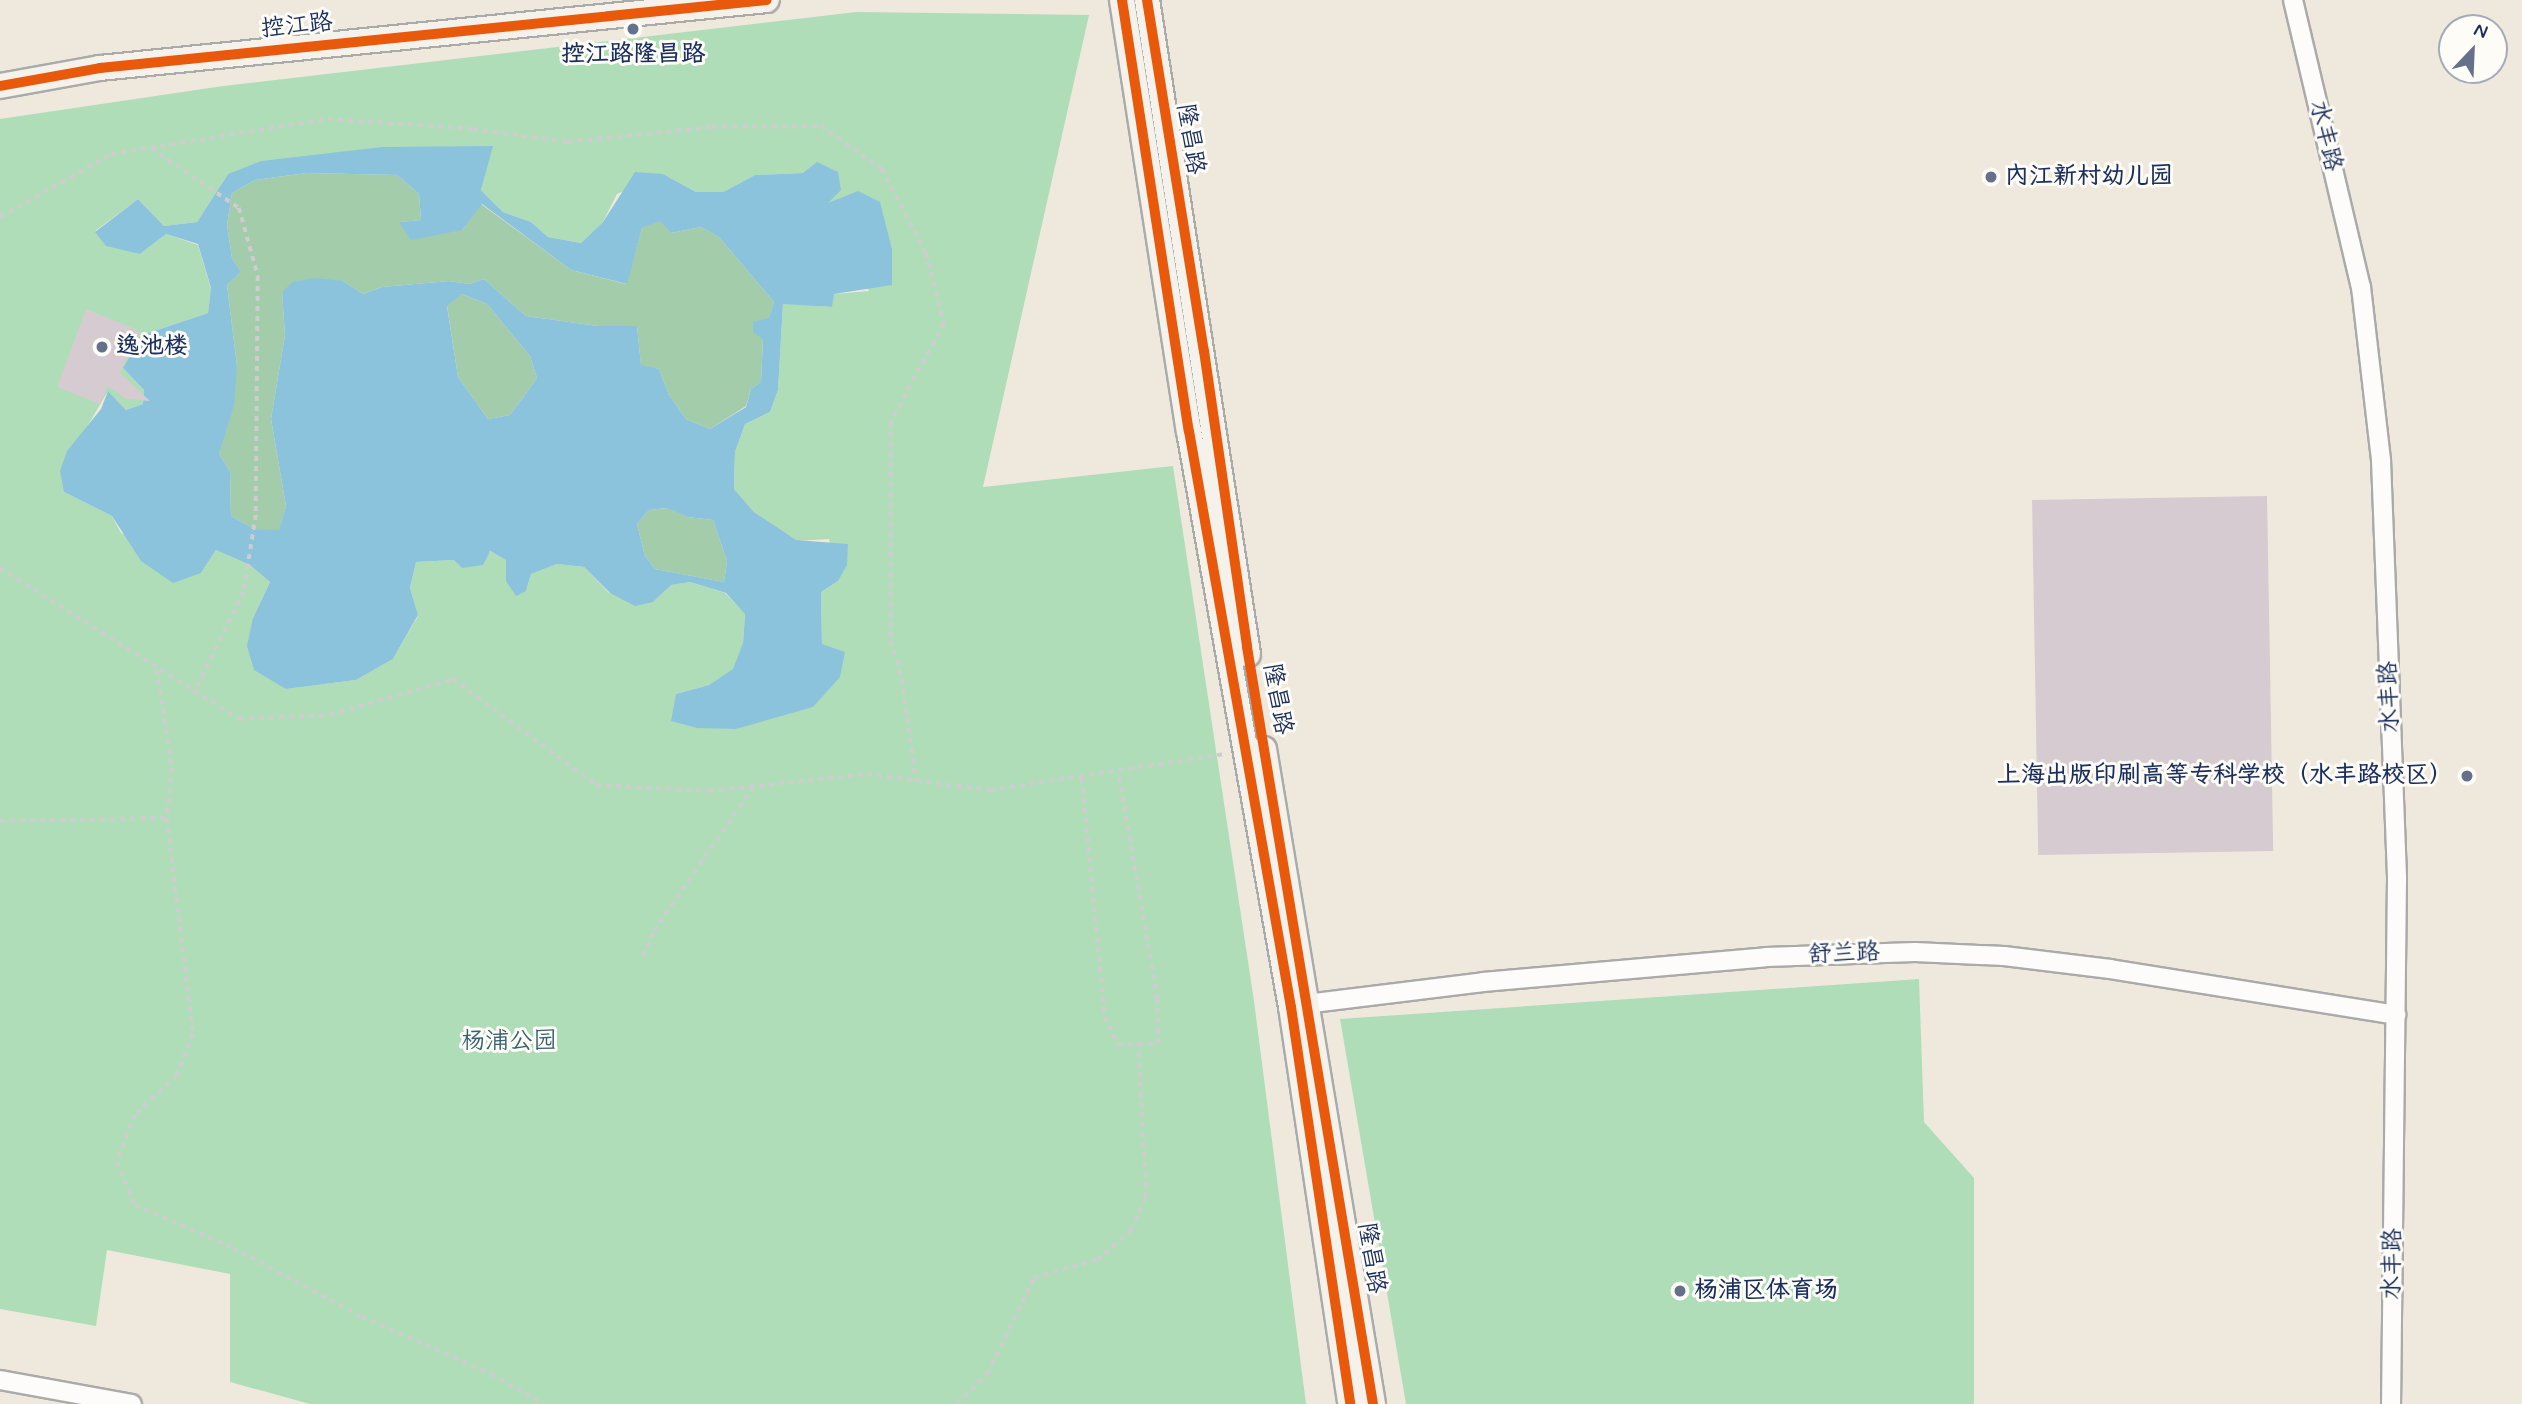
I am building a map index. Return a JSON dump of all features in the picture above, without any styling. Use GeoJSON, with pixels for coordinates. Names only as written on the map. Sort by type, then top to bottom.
{"type":"FeatureCollection","features":[{"type":"Feature","properties":{"kind":"main road","name":"控江路"},"geometry":{"type":"LineString","coordinates":[[0,86],[114,67],[767,0]]}},
{"type":"Feature","properties":{"kind":"main road","name":"隆昌路"},"geometry":{"type":"LineString","coordinates":[[1122,0],[1189,431],[1247,750],[1300,1005],[1373,1404]]}},
{"type":"Feature","properties":{"kind":"main road","name":"隆昌路"},"geometry":{"type":"LineString","coordinates":[[1147,0],[1205,351],[1300,1005],[1350,1404]]}},
{"type":"Feature","properties":{"kind":"street","name":"水丰路"},"geometry":{"type":"LineString","coordinates":[[2293,0],[2361,287],[2374,371],[2381,460],[2397,879],[2391,1404]]}},
{"type":"Feature","properties":{"kind":"street","name":"舒兰路"},"geometry":{"type":"LineString","coordinates":[[1300,1005],[1752,958],[1915,952],[2004,956],[2097,968],[2396,1015]]}},
{"type":"Feature","properties":{"kind":"street"},"geometry":{"type":"LineString","coordinates":[[0,1380],[132,1404]]}},
{"type":"Feature","properties":{"kind":"path"},"geometry":{"type":"LineString","coordinates":[[0,217],[111,154],[328,120],[473,129],[567,142],[712,127],[821,127],[882,169],[926,253],[944,324],[891,422],[891,641],[902,679],[916,780]]}},
{"type":"Feature","properties":{"kind":"path"},"geometry":{"type":"LineString","coordinates":[[151,148],[200,178],[240,208],[258,276],[256,514],[244,592],[194,692]]}},
{"type":"Feature","properties":{"kind":"path"},"geometry":{"type":"LineString","coordinates":[[0,568],[157,670],[239,719],[330,715],[453,679],[596,785],[709,792],[867,774],[990,790],[1082,778],[1247,750]]}},
{"type":"Feature","properties":{"kind":"path"},"geometry":{"type":"LineString","coordinates":[[157,670],[172,768],[167,818],[193,1034],[177,1076],[135,1115],[117,1162],[135,1205],[233,1248],[362,1317],[491,1374],[544,1404]]}},
{"type":"Feature","properties":{"kind":"path"},"geometry":{"type":"LineString","coordinates":[[1082,778],[1105,1017],[1118,1045],[1158,1043],[1157,999],[1118,772]]}},
{"type":"Feature","properties":{"kind":"path"},"geometry":{"type":"LineString","coordinates":[[643,956],[654,931],[752,787]]}},
{"type":"Feature","properties":{"kind":"path"},"geometry":{"type":"LineString","coordinates":[[0,821],[167,818]]}},
{"type":"Feature","properties":{"kind":"path"},"geometry":{"type":"LineString","coordinates":[[957,1404],[987,1374],[1034,1278],[1097,1260],[1131,1230],[1146,1197],[1138,1044]]}},
{"type":"Feature","properties":{"kind":"green space","name":"杨浦公园"},"geometry":{"type":"Polygon","coordinates":[[[856,12],[1089,15],[983,487],[1173,466],[1254,1001],[1306,1404],[310,1404],[230,1382],[230,1274],[107,1250],[96,1326],[0,1309],[0,119],[223,86],[856,12]],[[492,146],[228,174],[197,222],[164,226],[138,199],[95,231],[140,254],[166,234],[198,245],[211,289],[208,313],[148,333],[123,368],[144,390],[143,404],[126,410],[108,391],[87,427],[64,492],[112,516],[121,533],[201,573],[216,550],[250,565],[270,582],[253,618],[286,689],[356,680],[393,659],[418,616],[410,588],[416,562],[455,560],[462,568],[489,551],[507,560],[506,581],[526,591],[531,574],[557,564],[584,567],[609,593],[653,602],[670,585],[690,582],[725,593],[745,613],[743,644],[733,670],[709,685],[676,694],[736,729],[773,716],[822,645],[821,592],[838,581],[829,539],[796,541],[754,512],[734,489],[735,452],[745,424],[770,412],[778,390],[783,303],[831,307],[834,294],[869,291],[825,204],[803,173],[755,175],[723,192],[696,192],[663,174],[617,194],[603,222],[581,243],[548,237],[531,222],[503,212],[481,190],[492,146]]]}},
{"type":"Feature","properties":{"kind":"green space"},"geometry":{"type":"Polygon","coordinates":[[[307,173],[397,175],[419,194],[421,220],[400,222],[462,230],[481,204],[571,270],[626,284],[642,228],[660,220],[671,233],[701,227],[719,237],[774,302],[763,339],[761,382],[751,389],[746,406],[710,429],[686,419],[669,395],[659,369],[641,366],[637,326],[598,326],[526,316],[484,279],[469,284],[449,281],[382,287],[363,294],[343,281],[282,292],[285,335],[271,419],[286,506],[279,531],[255,529],[231,516],[230,471],[219,454],[237,366],[227,285],[241,272],[232,258],[227,225],[232,193],[255,180],[307,173]]]}},
{"type":"Feature","properties":{"kind":"green space"},"geometry":{"type":"Polygon","coordinates":[[[462,294],[487,304],[530,356],[537,378],[510,415],[488,419],[458,377],[447,305],[462,294]]]}},
{"type":"Feature","properties":{"kind":"green space"},"geometry":{"type":"Polygon","coordinates":[[[668,508],[687,517],[713,520],[727,561],[724,582],[655,569],[645,556],[637,524],[649,510],[668,508]]]}},
{"type":"Feature","properties":{"kind":"green space","name":"杨浦区体育场"},"geometry":{"type":"Polygon","coordinates":[[[1919,979],[1924,1122],[1974,1178],[1974,1404],[1406,1404],[1340,1019],[1919,979]]]}},
{"type":"Feature","properties":{"kind":"water"},"geometry":{"type":"Polygon","coordinates":[[[493,146],[481,190],[503,212],[531,222],[548,237],[581,243],[603,222],[635,172],[663,174],[696,192],[723,192],[755,175],[803,173],[817,162],[838,172],[841,190],[828,203],[858,191],[880,202],[892,249],[892,285],[834,294],[832,307],[783,304],[778,390],[770,412],[745,424],[735,452],[734,489],[754,512],[796,540],[848,544],[847,565],[838,581],[821,592],[822,644],[845,652],[840,677],[813,707],[736,729],[697,728],[671,721],[676,694],[709,685],[733,669],[743,643],[745,614],[726,593],[690,582],[671,585],[653,602],[635,606],[610,593],[584,567],[557,564],[531,574],[526,591],[516,596],[506,581],[506,560],[490,551],[483,565],[462,568],[454,560],[416,562],[410,588],[418,615],[393,659],[356,680],[286,689],[254,670],[247,646],[253,618],[270,582],[250,565],[216,550],[201,573],[173,583],[141,561],[112,516],[64,492],[60,471],[67,451],[101,409],[108,391],[126,410],[143,404],[144,390],[123,368],[137,345],[148,333],[208,313],[211,288],[198,244],[166,234],[140,254],[106,246],[95,232],[138,199],[164,226],[197,222],[228,174],[261,161],[382,147],[493,146]],[[307,173],[255,180],[232,193],[227,225],[232,258],[241,272],[227,285],[237,366],[234,405],[219,454],[230,471],[231,516],[255,529],[279,530],[286,506],[271,419],[285,335],[282,292],[293,282],[315,278],[343,281],[363,294],[382,287],[449,281],[469,284],[484,279],[526,316],[598,326],[637,326],[641,365],[659,369],[669,395],[686,419],[710,429],[746,407],[751,389],[761,382],[763,339],[753,332],[753,322],[769,318],[774,302],[719,237],[701,227],[671,233],[660,221],[642,228],[627,284],[571,270],[482,204],[462,230],[411,240],[399,222],[421,220],[419,194],[397,175],[307,173]],[[462,294],[447,306],[458,377],[488,419],[510,415],[537,378],[530,356],[487,304],[462,294]],[[667,508],[649,510],[637,524],[645,556],[655,569],[724,582],[727,561],[713,520],[687,517],[667,508]]]}},
{"type":"Feature","properties":{"kind":"building","name":"逸池楼"},"geometry":{"type":"Polygon","coordinates":[[[86,309],[140,331],[120,373],[150,401],[126,399],[108,386],[100,404],[57,387],[86,309]]]}},
{"type":"Feature","properties":{"kind":"building"},"geometry":{"type":"Polygon","coordinates":[[[2267,496],[2273,851],[2038,855],[2032,500],[2267,496]]]}},
{"type":"Feature","properties":{"kind":"cycle path"},"geometry":{"type":"LineString","coordinates":[[0,86],[100,68],[767,0]]}},
{"type":"Feature","properties":{"kind":"cycle path"},"geometry":{"type":"LineString","coordinates":[[1122,0],[1189,431],[1291,1007],[1350,1404]]}},
{"type":"Feature","properties":{"kind":"cycle path"},"geometry":{"type":"LineString","coordinates":[[1147,0],[1204,351],[1247,647],[1373,1404]]}},
{"type":"Feature","properties":{"kind":"place","name":"控江路隆昌路"},"geometry":{"type":"Point","coordinates":[633,29]}},
{"type":"Feature","properties":{"kind":"place","name":"内江新村幼儿园"},"geometry":{"type":"Point","coordinates":[1991,177]}},
{"type":"Feature","properties":{"kind":"place","name":"逸池楼"},"geometry":{"type":"Point","coordinates":[102,347]}},
{"type":"Feature","properties":{"kind":"place","name":"上海出版印刷高等专科学校（水丰路校区）"},"geometry":{"type":"Point","coordinates":[2467,776]}},
{"type":"Feature","properties":{"kind":"place","name":"杨浦区体育场"},"geometry":{"type":"Point","coordinates":[1680,1291]}}]}
